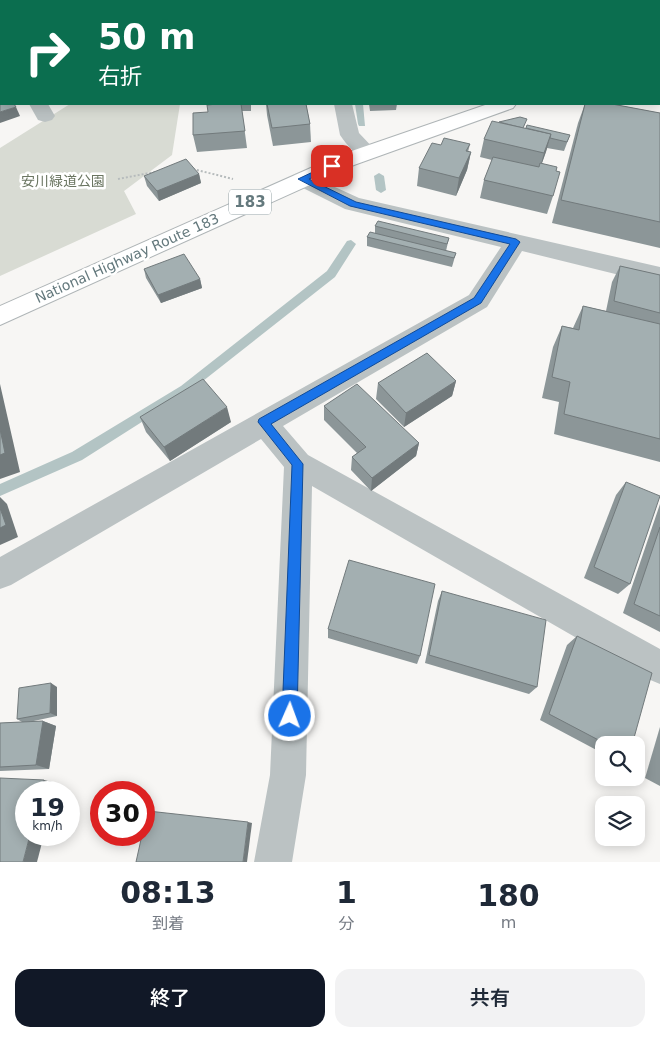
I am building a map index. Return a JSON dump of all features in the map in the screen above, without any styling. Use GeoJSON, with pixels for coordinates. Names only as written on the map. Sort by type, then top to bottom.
{"type":"FeatureCollection","features":[{"type":"Feature","properties":{"kind":"highway","name":"National Highway Route 183"},"geometry":{"type":"LineString","coordinates":[[0,316],[302,179],[367,152],[503,105]]}},
{"type":"Feature","properties":{"kind":"street"},"geometry":{"type":"LineString","coordinates":[[343,105],[350,136],[367,152]]}},
{"type":"Feature","properties":{"kind":"street"},"geometry":{"type":"LineString","coordinates":[[302,179],[353,204],[660,276]]}},
{"type":"Feature","properties":{"kind":"street"},"geometry":{"type":"LineString","coordinates":[[0,574],[478,300],[516,242]]}},
{"type":"Feature","properties":{"kind":"street"},"geometry":{"type":"LineString","coordinates":[[263,422],[298,464],[660,667]]}},
{"type":"Feature","properties":{"kind":"street"},"geometry":{"type":"LineString","coordinates":[[273,862],[288,775],[298,464]]}},
{"type":"Feature","properties":{"kind":"path"},"geometry":{"type":"LineString","coordinates":[[192,168],[238,180]]}},
{"type":"Feature","properties":{"kind":"path"},"geometry":{"type":"LineString","coordinates":[[118,179],[165,170]]}},
{"type":"Feature","properties":{"kind":"green space","name":"安川緑道公園"},"geometry":{"type":"Polygon","coordinates":[[[68,105],[180,105],[172,155],[124,191],[136,214],[0,276],[0,148],[68,105]]]}},
{"type":"Feature","properties":{"kind":"building"},"geometry":{"type":"Polygon","coordinates":[[[0,105],[15,105],[16,107],[0,112],[0,105]]]}},
{"type":"Feature","properties":{"kind":"building"},"geometry":{"type":"Polygon","coordinates":[[[207,105],[241,105],[245,131],[193,135],[193,113],[208,112],[207,105]]]}},
{"type":"Feature","properties":{"kind":"building"},"geometry":{"type":"Polygon","coordinates":[[[267,105],[306,105],[310,124],[272,128],[267,105]]]}},
{"type":"Feature","properties":{"kind":"building"},"geometry":{"type":"Polygon","coordinates":[[[585,105],[617,105],[660,113],[660,222],[561,200],[585,105]]]}},
{"type":"Feature","properties":{"kind":"building"},"geometry":{"type":"Polygon","coordinates":[[[520,117],[527,119],[523,128],[499,122],[520,117]]]}},
{"type":"Feature","properties":{"kind":"building"},"geometry":{"type":"Polygon","coordinates":[[[492,121],[551,134],[544,153],[484,139],[492,121]]]}},
{"type":"Feature","properties":{"kind":"building"},"geometry":{"type":"Polygon","coordinates":[[[527,125],[570,135],[567,142],[550,138],[551,134],[526,128],[527,125]]]}},
{"type":"Feature","properties":{"kind":"building"},"geometry":{"type":"Polygon","coordinates":[[[444,138],[470,144],[466,151],[471,152],[459,178],[419,168],[432,143],[441,145],[444,138]]]}},
{"type":"Feature","properties":{"kind":"building"},"geometry":{"type":"Polygon","coordinates":[[[493,157],[539,167],[540,163],[557,167],[556,171],[560,172],[553,196],[484,180],[493,157]]]}},
{"type":"Feature","properties":{"kind":"building"},"geometry":{"type":"Polygon","coordinates":[[[186,159],[199,174],[157,191],[144,176],[186,159]]]}},
{"type":"Feature","properties":{"kind":"building"},"geometry":{"type":"Polygon","coordinates":[[[378,221],[449,238],[447,244],[375,226],[378,221]]]}},
{"type":"Feature","properties":{"kind":"building"},"geometry":{"type":"Polygon","coordinates":[[[370,232],[456,253],[454,258],[367,237],[370,232]]]}},
{"type":"Feature","properties":{"kind":"building"},"geometry":{"type":"Polygon","coordinates":[[[184,254],[200,279],[158,295],[144,269],[184,254]]]}},
{"type":"Feature","properties":{"kind":"building"},"geometry":{"type":"Polygon","coordinates":[[[620,266],[660,275],[660,313],[614,301],[620,266]]]}},
{"type":"Feature","properties":{"kind":"building"},"geometry":{"type":"Polygon","coordinates":[[[583,306],[660,324],[660,439],[564,414],[570,382],[552,377],[562,326],[579,330],[583,306]]]}},
{"type":"Feature","properties":{"kind":"building"},"geometry":{"type":"Polygon","coordinates":[[[427,353],[456,381],[406,413],[378,383],[427,353]]]}},
{"type":"Feature","properties":{"kind":"building"},"geometry":{"type":"Polygon","coordinates":[[[203,379],[227,407],[164,447],[140,417],[203,379]]]}},
{"type":"Feature","properties":{"kind":"building"},"geometry":{"type":"Polygon","coordinates":[[[357,384],[419,443],[372,478],[352,457],[366,447],[324,406],[357,384]]]}},
{"type":"Feature","properties":{"kind":"building"},"geometry":{"type":"Polygon","coordinates":[[[0,429],[5,453],[0,455],[0,429]]]}},
{"type":"Feature","properties":{"kind":"building"},"geometry":{"type":"Polygon","coordinates":[[[626,482],[660,496],[630,584],[594,567],[626,482]]]}},
{"type":"Feature","properties":{"kind":"building"},"geometry":{"type":"Polygon","coordinates":[[[0,508],[6,525],[0,528],[0,508]]]}},
{"type":"Feature","properties":{"kind":"building"},"geometry":{"type":"Polygon","coordinates":[[[660,527],[660,616],[634,604],[660,527]]]}},
{"type":"Feature","properties":{"kind":"building"},"geometry":{"type":"Polygon","coordinates":[[[349,560],[435,584],[420,656],[328,629],[349,560]]]}},
{"type":"Feature","properties":{"kind":"building"},"geometry":{"type":"Polygon","coordinates":[[[442,591],[546,620],[537,687],[429,655],[442,591]]]}},
{"type":"Feature","properties":{"kind":"building"},"geometry":{"type":"Polygon","coordinates":[[[577,636],[652,673],[634,736],[595,736],[595,738],[549,714],[577,636]]]}},
{"type":"Feature","properties":{"kind":"building"},"geometry":{"type":"Polygon","coordinates":[[[51,683],[50,713],[17,719],[19,688],[51,683]]]}},
{"type":"Feature","properties":{"kind":"building"},"geometry":{"type":"Polygon","coordinates":[[[43,721],[36,765],[0,767],[0,723],[43,721]]]}},
{"type":"Feature","properties":{"kind":"building"},"geometry":{"type":"Polygon","coordinates":[[[0,778],[44,780],[15,781],[15,846],[27,846],[23,862],[0,862],[0,778]]]}},
{"type":"Feature","properties":{"kind":"building"},"geometry":{"type":"Polygon","coordinates":[[[155,812],[248,822],[243,862],[136,862],[140,846],[155,846],[155,812]]]}},
{"type":"Feature","properties":{"kind":"waterway"},"geometry":{"type":"LineString","coordinates":[[359,105],[362,124]]}},
{"type":"Feature","properties":{"kind":"waterway"},"geometry":{"type":"LineString","coordinates":[[379,176],[381,190]]}},
{"type":"Feature","properties":{"kind":"waterway"},"geometry":{"type":"LineString","coordinates":[[0,490],[77,456],[185,389],[331,274],[351,244]]}},
{"type":"Feature","properties":{"kind":"route"},"geometry":{"type":"LineString","coordinates":[[290,716],[298,464],[263,422],[478,300],[516,242],[353,204],[302,179],[332,166]]}}]}
